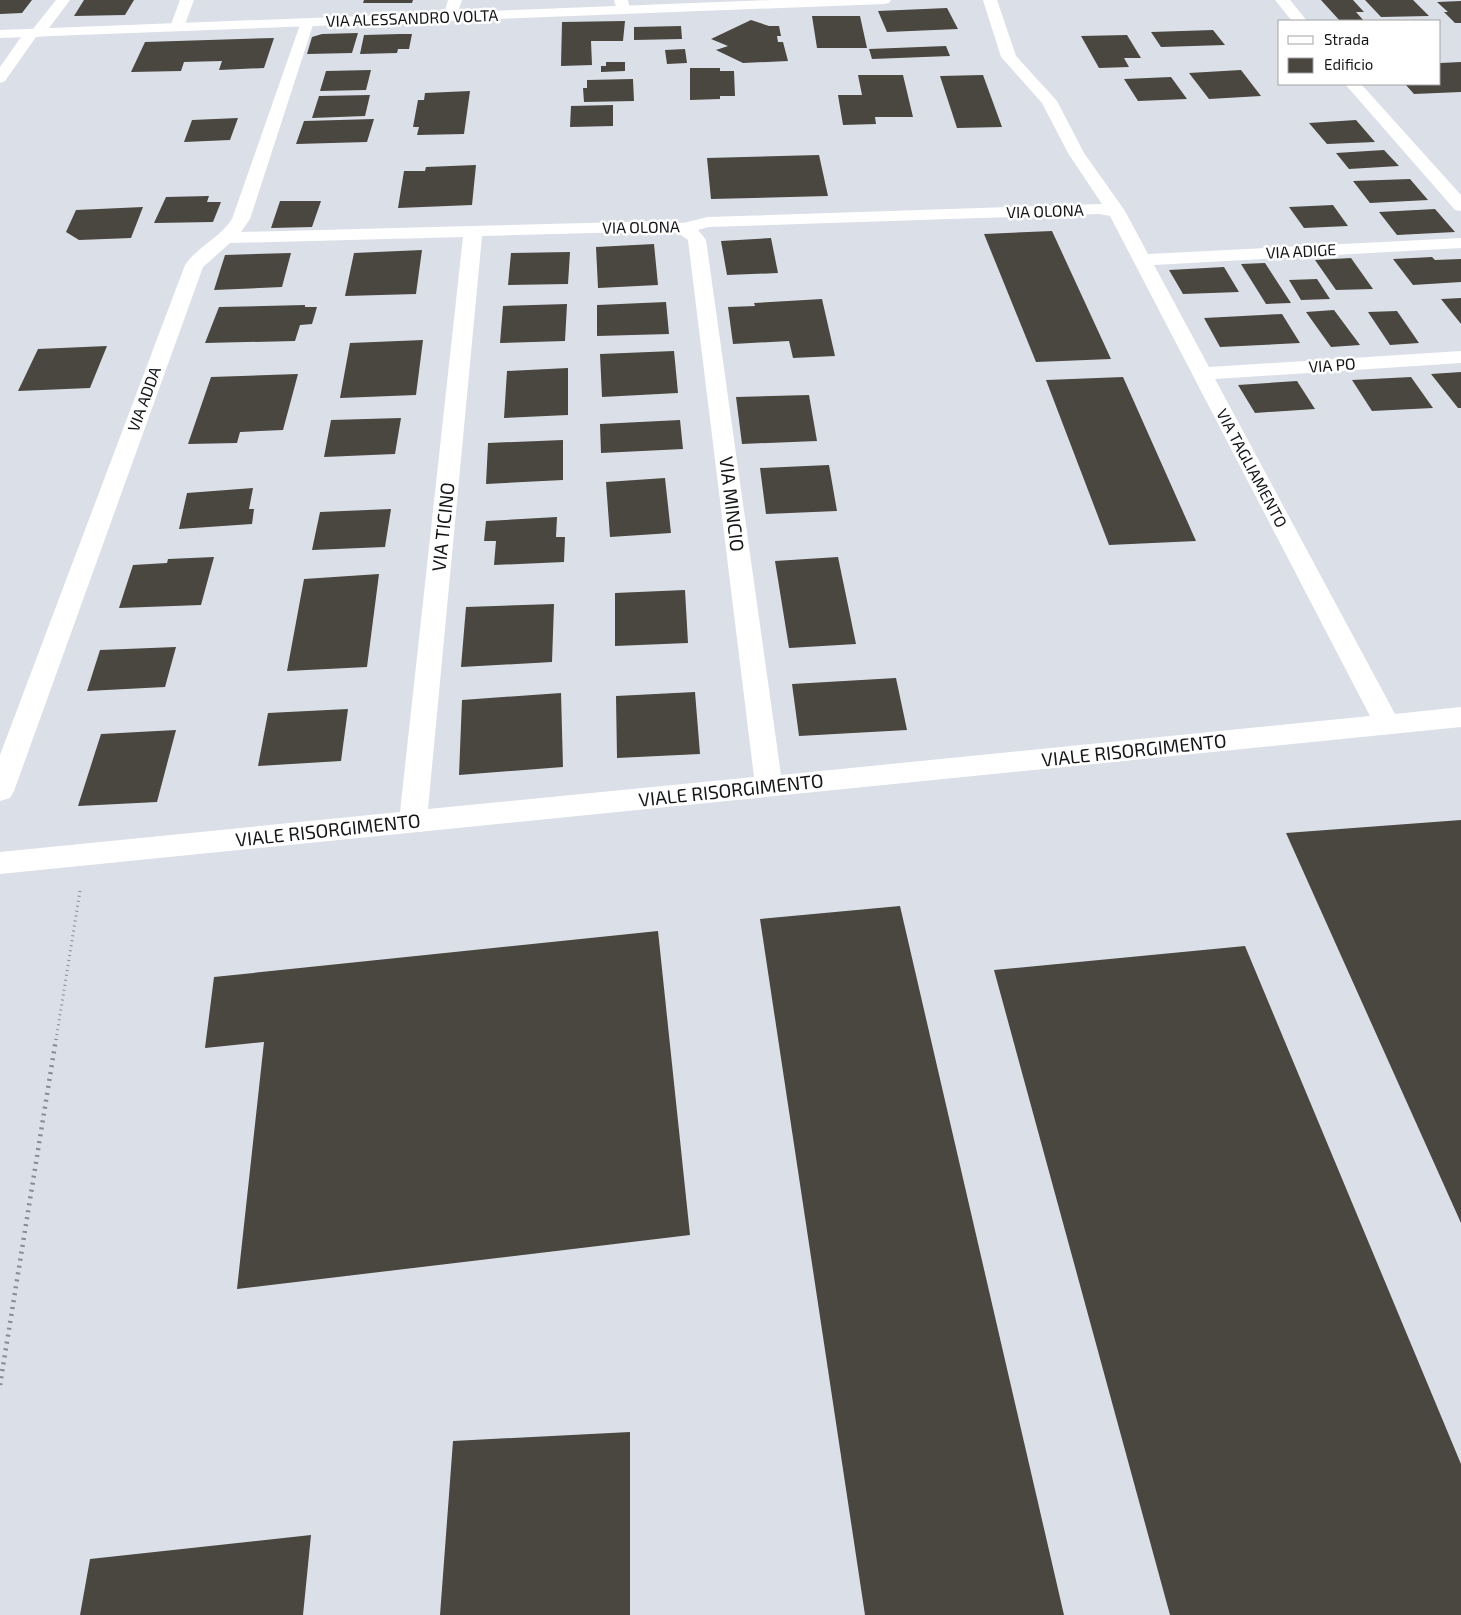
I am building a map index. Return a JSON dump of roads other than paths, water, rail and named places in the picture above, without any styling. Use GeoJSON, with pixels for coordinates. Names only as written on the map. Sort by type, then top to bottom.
{"type":"FeatureCollection","features":[{"type":"Feature","properties":{"kind":"street"},"geometry":{"type":"LineString","coordinates":[[0,78],[34,33],[63,0]]}},
{"type":"Feature","properties":{"kind":"street"},"geometry":{"type":"LineString","coordinates":[[450,17],[455,0]]}},
{"type":"Feature","properties":{"kind":"street","name":"VIA ALESSANDRO VOLTA"},"geometry":{"type":"LineString","coordinates":[[0,34],[450,17],[622,5],[884,0]]}},
{"type":"Feature","properties":{"kind":"street"},"geometry":{"type":"LineString","coordinates":[[990,0],[1009,57],[1049,101],[1076,153],[1116,211]]}},
{"type":"Feature","properties":{"kind":"street"},"geometry":{"type":"LineString","coordinates":[[1282,0],[1299,20]]}},
{"type":"Feature","properties":{"kind":"street","name":"VIA ADDA"},"geometry":{"type":"LineString","coordinates":[[0,791],[194,265],[209,249],[233,232],[241,219],[307,22]]}},
{"type":"Feature","properties":{"kind":"street"},"geometry":{"type":"LineString","coordinates":[[1354,85],[1461,206]]}},
{"type":"Feature","properties":{"kind":"street","name":"VIA OLONA"},"geometry":{"type":"LineString","coordinates":[[226,238],[666,226],[684,228],[708,222],[1099,209],[1116,211]]}},
{"type":"Feature","properties":{"kind":"street","name":"VIA TAGLIAMENTO"},"geometry":{"type":"LineString","coordinates":[[1116,211],[1388,725]]}},
{"type":"Feature","properties":{"kind":"street","name":"VIA MINCIO"},"geometry":{"type":"LineString","coordinates":[[684,228],[694,234],[697,240],[769,786]]}},
{"type":"Feature","properties":{"kind":"street","name":"VIA TICINO"},"geometry":{"type":"LineString","coordinates":[[413,822],[473,232]]}},
{"type":"Feature","properties":{"kind":"street","name":"VIA ADIGE"},"geometry":{"type":"LineString","coordinates":[[1141,260],[1461,243]]}},
{"type":"Feature","properties":{"kind":"street","name":"VIA PO"},"geometry":{"type":"LineString","coordinates":[[1202,374],[1461,357]]}},
{"type":"Feature","properties":{"kind":"street","name":"VIALE RISORGIMENTO"},"geometry":{"type":"LineString","coordinates":[[0,863],[1461,717]]}},
{"type":"Feature","properties":{"kind":"lane"},"geometry":{"type":"LineString","coordinates":[[176,28],[187,0]]}}]}
